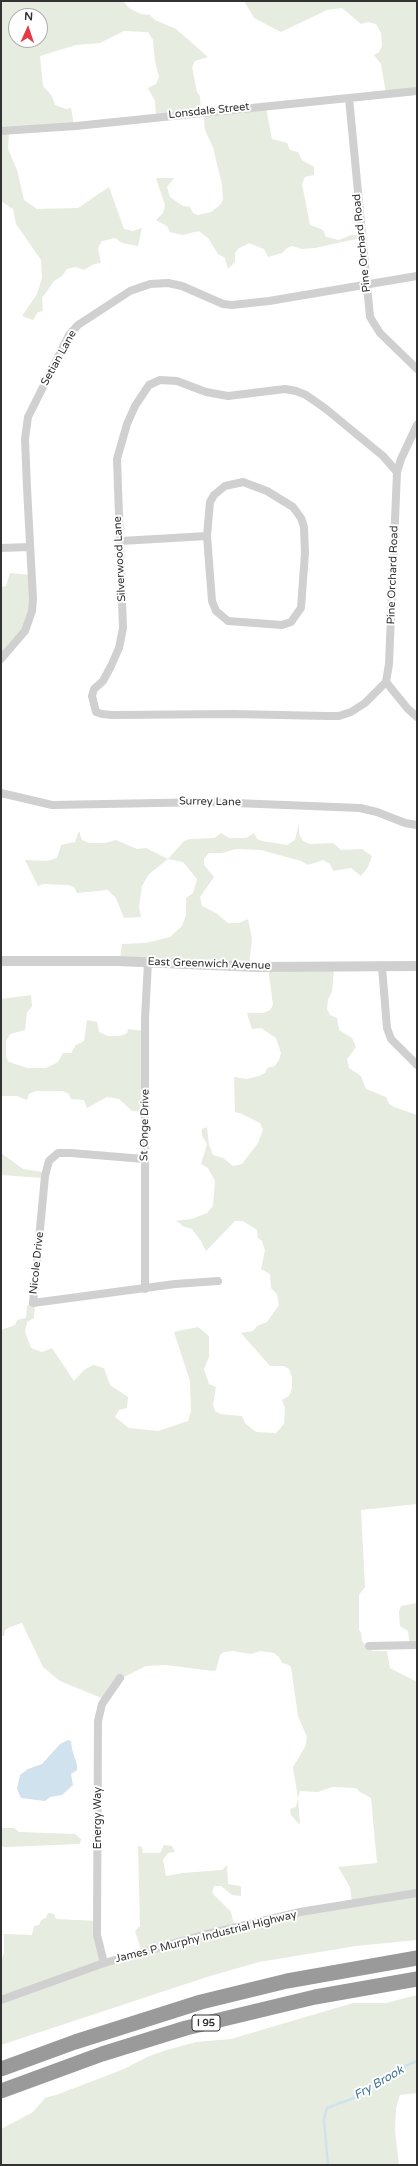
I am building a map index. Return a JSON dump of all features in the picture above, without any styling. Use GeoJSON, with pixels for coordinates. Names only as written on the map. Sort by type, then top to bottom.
{"type":"FeatureCollection","features":[{"type":"Feature","properties":{"kind":"highway","name":"I 95"},"geometry":{"type":"LineString","coordinates":[[1,2069],[75,2042],[201,2002],[294,1980],[417,1958]]}},
{"type":"Feature","properties":{"kind":"highway","name":"I 95"},"geometry":{"type":"LineString","coordinates":[[1,2091],[88,2059],[186,2028],[308,1998],[417,1979]]}},
{"type":"Feature","properties":{"kind":"street","name":"Lonsdale Street"},"geometry":{"type":"LineString","coordinates":[[1,131],[76,126],[233,108],[349,98],[417,90]]}},
{"type":"Feature","properties":{"kind":"street","name":"Pine Orchard Road"},"geometry":{"type":"LineString","coordinates":[[349,98],[366,283],[373,324],[417,369]]}},
{"type":"Feature","properties":{"kind":"street","name":"Setian Lane"},"geometry":{"type":"LineString","coordinates":[[1,659],[24,631],[32,611],[33,599],[29,547],[25,439],[28,417],[69,335],[88,316],[130,291],[158,283],[182,286],[223,304],[232,305],[343,289],[366,283],[417,276]]}},
{"type":"Feature","properties":{"kind":"street","name":"Silverwood Lane"},"geometry":{"type":"LineString","coordinates":[[386,682],[365,703],[339,716],[102,714],[96,712],[92,696],[94,689],[103,681],[111,666],[122,638],[124,618],[120,580],[121,541],[116,480],[117,459],[120,444],[135,406],[149,385],[160,380],[177,381],[217,395],[240,395],[285,389],[306,394],[383,456],[397,472]]}},
{"type":"Feature","properties":{"kind":"street","name":"Pine Orchard Road"},"geometry":{"type":"LineString","coordinates":[[386,682],[390,644],[397,472],[401,459],[417,426]]}},
{"type":"Feature","properties":{"kind":"street"},"geometry":{"type":"LineString","coordinates":[[243,482],[254,484],[293,507],[301,518],[305,536],[302,601],[301,608],[296,617],[291,622],[282,625],[237,624],[222,618],[216,611],[212,601],[207,536],[210,502],[214,495],[224,486],[243,482]]}},
{"type":"Feature","properties":{"kind":"street"},"geometry":{"type":"LineString","coordinates":[[121,541],[207,536]]}},
{"type":"Feature","properties":{"kind":"street"},"geometry":{"type":"LineString","coordinates":[[1,548],[29,547]]}},
{"type":"Feature","properties":{"kind":"street"},"geometry":{"type":"LineString","coordinates":[[386,682],[408,709],[417,717]]}},
{"type":"Feature","properties":{"kind":"street","name":"Surrey Lane"},"geometry":{"type":"LineString","coordinates":[[1,793],[52,805],[210,802],[360,808],[377,812],[406,823],[417,825]]}},
{"type":"Feature","properties":{"kind":"street","name":"East Greenwich Avenue"},"geometry":{"type":"LineString","coordinates":[[1,961],[148,962],[258,967],[417,966]]}},
{"type":"Feature","properties":{"kind":"street","name":"St Onge Drive"},"geometry":{"type":"LineString","coordinates":[[145,1289],[145,1019],[148,962]]}},
{"type":"Feature","properties":{"kind":"street"},"geometry":{"type":"LineString","coordinates":[[382,967],[387,1028],[391,1039],[417,1065]]}},
{"type":"Feature","properties":{"kind":"street","name":"Nicole Drive"},"geometry":{"type":"LineString","coordinates":[[144,1159],[58,1153],[49,1161],[45,1176],[33,1303],[218,1281]]}},
{"type":"Feature","properties":{"kind":"street"},"geometry":{"type":"LineString","coordinates":[[369,1646],[417,1645]]}},
{"type":"Feature","properties":{"kind":"street","name":"Energy Way"},"geometry":{"type":"LineString","coordinates":[[104,1963],[97,1935],[98,1721],[102,1704],[120,1678]]}},
{"type":"Feature","properties":{"kind":"street","name":"James P Murphy Industrial Highway"},"geometry":{"type":"LineString","coordinates":[[1,2000],[104,1963],[203,1935],[300,1912],[417,1893]]}},
{"type":"Feature","properties":{"kind":"shaded area"},"geometry":{"type":"Polygon","coordinates":[[[1,1],[123,1],[129,8],[141,14],[150,15],[155,20],[176,29],[208,57],[195,61],[192,67],[197,92],[200,96],[201,111],[156,116],[155,101],[148,88],[156,84],[159,77],[155,61],[153,40],[148,32],[124,31],[100,43],[76,45],[40,56],[43,86],[52,96],[55,105],[66,109],[71,108],[74,125],[9,130],[8,149],[17,170],[24,200],[37,209],[78,208],[109,187],[124,229],[133,231],[142,228],[138,246],[122,243],[115,238],[102,241],[98,248],[101,263],[94,264],[84,270],[76,267],[67,269],[62,276],[54,281],[42,298],[43,311],[38,312],[33,320],[22,316],[37,294],[42,278],[41,260],[16,224],[13,209],[1,201],[1,1]]]}},
{"type":"Feature","properties":{"kind":"shaded area"},"geometry":{"type":"Polygon","coordinates":[[[244,1],[417,1],[417,90],[386,93],[381,64],[374,55],[379,52],[382,46],[381,33],[376,24],[367,22],[361,24],[342,8],[327,10],[281,32],[254,18],[244,1]]]}},
{"type":"Feature","properties":{"kind":"shaded area"},"geometry":{"type":"Polygon","coordinates":[[[266,107],[272,139],[287,143],[290,150],[298,152],[302,160],[314,167],[314,175],[305,177],[302,184],[310,225],[323,230],[326,237],[339,240],[351,235],[361,235],[361,238],[315,248],[302,249],[292,246],[287,248],[282,253],[268,257],[264,249],[249,243],[238,249],[235,253],[235,262],[228,269],[225,258],[218,254],[208,238],[199,231],[183,235],[170,232],[167,226],[156,220],[163,213],[165,205],[156,178],[174,178],[167,187],[170,197],[183,206],[190,207],[193,213],[198,215],[211,212],[220,205],[223,200],[222,185],[213,147],[205,130],[203,111],[266,107]]]}},
{"type":"Feature","properties":{"kind":"shaded area"},"geometry":{"type":"Polygon","coordinates":[[[10,573],[31,575],[29,620],[4,654],[1,651],[1,587],[6,586],[10,573]]]}},
{"type":"Feature","properties":{"kind":"shaded area"},"geometry":{"type":"Polygon","coordinates":[[[299,823],[299,834],[303,841],[310,844],[333,843],[341,850],[362,849],[372,856],[368,867],[361,876],[351,868],[333,871],[330,864],[323,860],[308,865],[301,861],[261,850],[236,849],[222,853],[209,853],[204,859],[204,865],[214,877],[200,897],[202,906],[216,913],[228,923],[239,923],[248,919],[252,939],[249,966],[120,959],[122,944],[146,943],[170,937],[182,926],[186,915],[186,898],[193,893],[197,879],[183,862],[168,859],[184,841],[190,839],[214,838],[221,833],[229,838],[246,838],[254,833],[257,839],[262,841],[287,845],[295,840],[299,823]]]}},
{"type":"Feature","properties":{"kind":"shaded area"},"geometry":{"type":"Polygon","coordinates":[[[79,831],[82,840],[89,843],[105,843],[116,840],[137,849],[146,848],[168,859],[149,874],[142,886],[139,907],[141,917],[124,918],[116,898],[108,890],[77,893],[74,887],[68,885],[43,884],[38,886],[25,860],[47,861],[57,858],[61,845],[75,842],[79,831]]]}},
{"type":"Feature","properties":{"kind":"shaded area"},"geometry":{"type":"Polygon","coordinates":[[[268,967],[334,970],[332,992],[328,999],[327,1009],[330,1015],[337,1018],[339,1030],[352,1038],[356,1047],[347,1059],[349,1068],[361,1076],[366,1089],[386,1097],[389,1104],[394,1107],[417,1115],[417,1504],[361,1510],[365,1587],[359,1595],[359,1630],[362,1641],[369,1649],[373,1651],[387,1651],[390,1668],[417,1682],[417,1940],[356,1946],[259,1962],[207,1977],[1,2045],[1,1962],[4,1952],[4,1934],[32,1935],[34,1926],[39,1925],[41,1920],[46,1918],[48,1913],[54,1914],[56,1919],[97,1921],[103,1961],[141,1949],[135,1931],[140,1926],[138,1846],[142,1847],[143,1853],[160,1853],[164,1845],[172,1846],[175,1852],[168,1853],[163,1860],[166,1876],[222,1870],[227,1865],[228,1884],[241,1886],[241,1896],[232,1895],[221,1886],[214,1886],[212,1893],[231,1912],[234,1925],[352,1902],[350,1887],[338,1867],[377,1863],[371,1798],[356,1788],[332,1787],[318,1792],[300,1791],[298,1798],[293,1767],[305,1747],[307,1737],[298,1716],[291,1667],[282,1663],[279,1657],[274,1653],[260,1651],[251,1654],[233,1651],[224,1652],[220,1655],[216,1670],[213,1671],[166,1665],[146,1666],[122,1678],[104,1699],[60,1681],[43,1667],[22,1623],[5,1630],[4,1636],[1,1636],[1,1330],[15,1325],[17,1320],[26,1318],[27,1306],[32,1302],[35,1304],[34,1318],[27,1322],[25,1331],[31,1348],[42,1352],[52,1348],[74,1381],[84,1370],[93,1365],[104,1368],[110,1385],[128,1397],[127,1408],[119,1410],[115,1417],[129,1428],[158,1431],[188,1421],[191,1411],[190,1381],[174,1332],[198,1327],[209,1336],[209,1357],[204,1369],[209,1384],[216,1387],[213,1405],[215,1411],[220,1414],[242,1416],[245,1423],[256,1432],[276,1433],[284,1424],[285,1408],[282,1400],[289,1396],[292,1388],[292,1377],[289,1369],[284,1366],[270,1366],[241,1333],[253,1331],[257,1326],[267,1322],[279,1305],[277,1294],[271,1288],[270,1274],[261,1269],[265,1250],[262,1241],[258,1238],[257,1230],[243,1221],[235,1221],[206,1251],[192,1229],[182,1226],[180,1223],[175,1221],[192,1219],[207,1213],[213,1206],[215,1181],[208,1168],[201,1164],[207,1144],[202,1136],[202,1129],[207,1127],[209,1145],[213,1155],[223,1158],[233,1166],[242,1164],[258,1143],[263,1130],[260,1123],[235,1112],[234,1077],[247,1079],[259,1076],[265,1073],[267,1068],[275,1066],[279,1060],[281,1053],[276,1038],[261,1028],[252,1029],[247,1013],[263,1013],[270,1010],[273,1005],[268,967]]]}},
{"type":"Feature","properties":{"kind":"shaded area"},"geometry":{"type":"Polygon","coordinates":[[[31,995],[32,1006],[27,1013],[25,1030],[10,1034],[6,1041],[6,1057],[9,1062],[27,1068],[46,1068],[58,1062],[63,1053],[71,1053],[76,1045],[84,1041],[87,1020],[97,1022],[99,1032],[108,1036],[120,1036],[127,1033],[128,1029],[145,1031],[144,1112],[132,1111],[119,1099],[107,1097],[87,1108],[84,1100],[71,1099],[69,1094],[62,1091],[36,1091],[29,1094],[27,1100],[17,1096],[1,1096],[1,999],[31,995]]]}},
{"type":"Feature","properties":{"kind":"shaded area"},"geometry":{"type":"Polygon","coordinates":[[[1,1153],[23,1169],[44,1172],[43,1178],[1,1175],[1,1153]]]}},
{"type":"Feature","properties":{"kind":"shaded area"},"geometry":{"type":"Polygon","coordinates":[[[417,1603],[417,1648],[410,1648],[408,1631],[400,1626],[399,1612],[401,1606],[417,1603]]]}},
{"type":"Feature","properties":{"kind":"shaded area"},"geometry":{"type":"Polygon","coordinates":[[[298,1798],[300,1825],[291,1815],[290,1809],[296,1807],[298,1798]]]}},
{"type":"Feature","properties":{"kind":"shaded area"},"geometry":{"type":"Polygon","coordinates":[[[1,1828],[14,1828],[19,1832],[75,1834],[81,1839],[80,1844],[5,1847],[1,1846],[1,1828]]]}},
{"type":"Feature","properties":{"kind":"shaded area"},"geometry":{"type":"Polygon","coordinates":[[[417,1995],[417,2093],[400,2095],[396,2108],[395,2130],[399,2165],[1,2165],[1,2129],[33,2112],[45,2098],[124,2069],[149,2056],[167,2050],[196,2042],[231,2039],[353,2003],[386,2003],[417,1995]]]}},
{"type":"Feature","properties":{"kind":"water"},"geometry":{"type":"Polygon","coordinates":[[[68,1740],[71,1741],[77,1765],[77,1770],[71,1774],[73,1785],[62,1795],[50,1797],[45,1801],[21,1798],[17,1789],[20,1775],[28,1769],[42,1764],[60,1744],[68,1740]]]}},
{"type":"Feature","properties":{"kind":"waterway","name":"Fry Brook"},"geometry":{"type":"LineString","coordinates":[[328,2165],[324,2119],[327,2108],[359,2096],[403,2067],[417,2061]]}}]}
